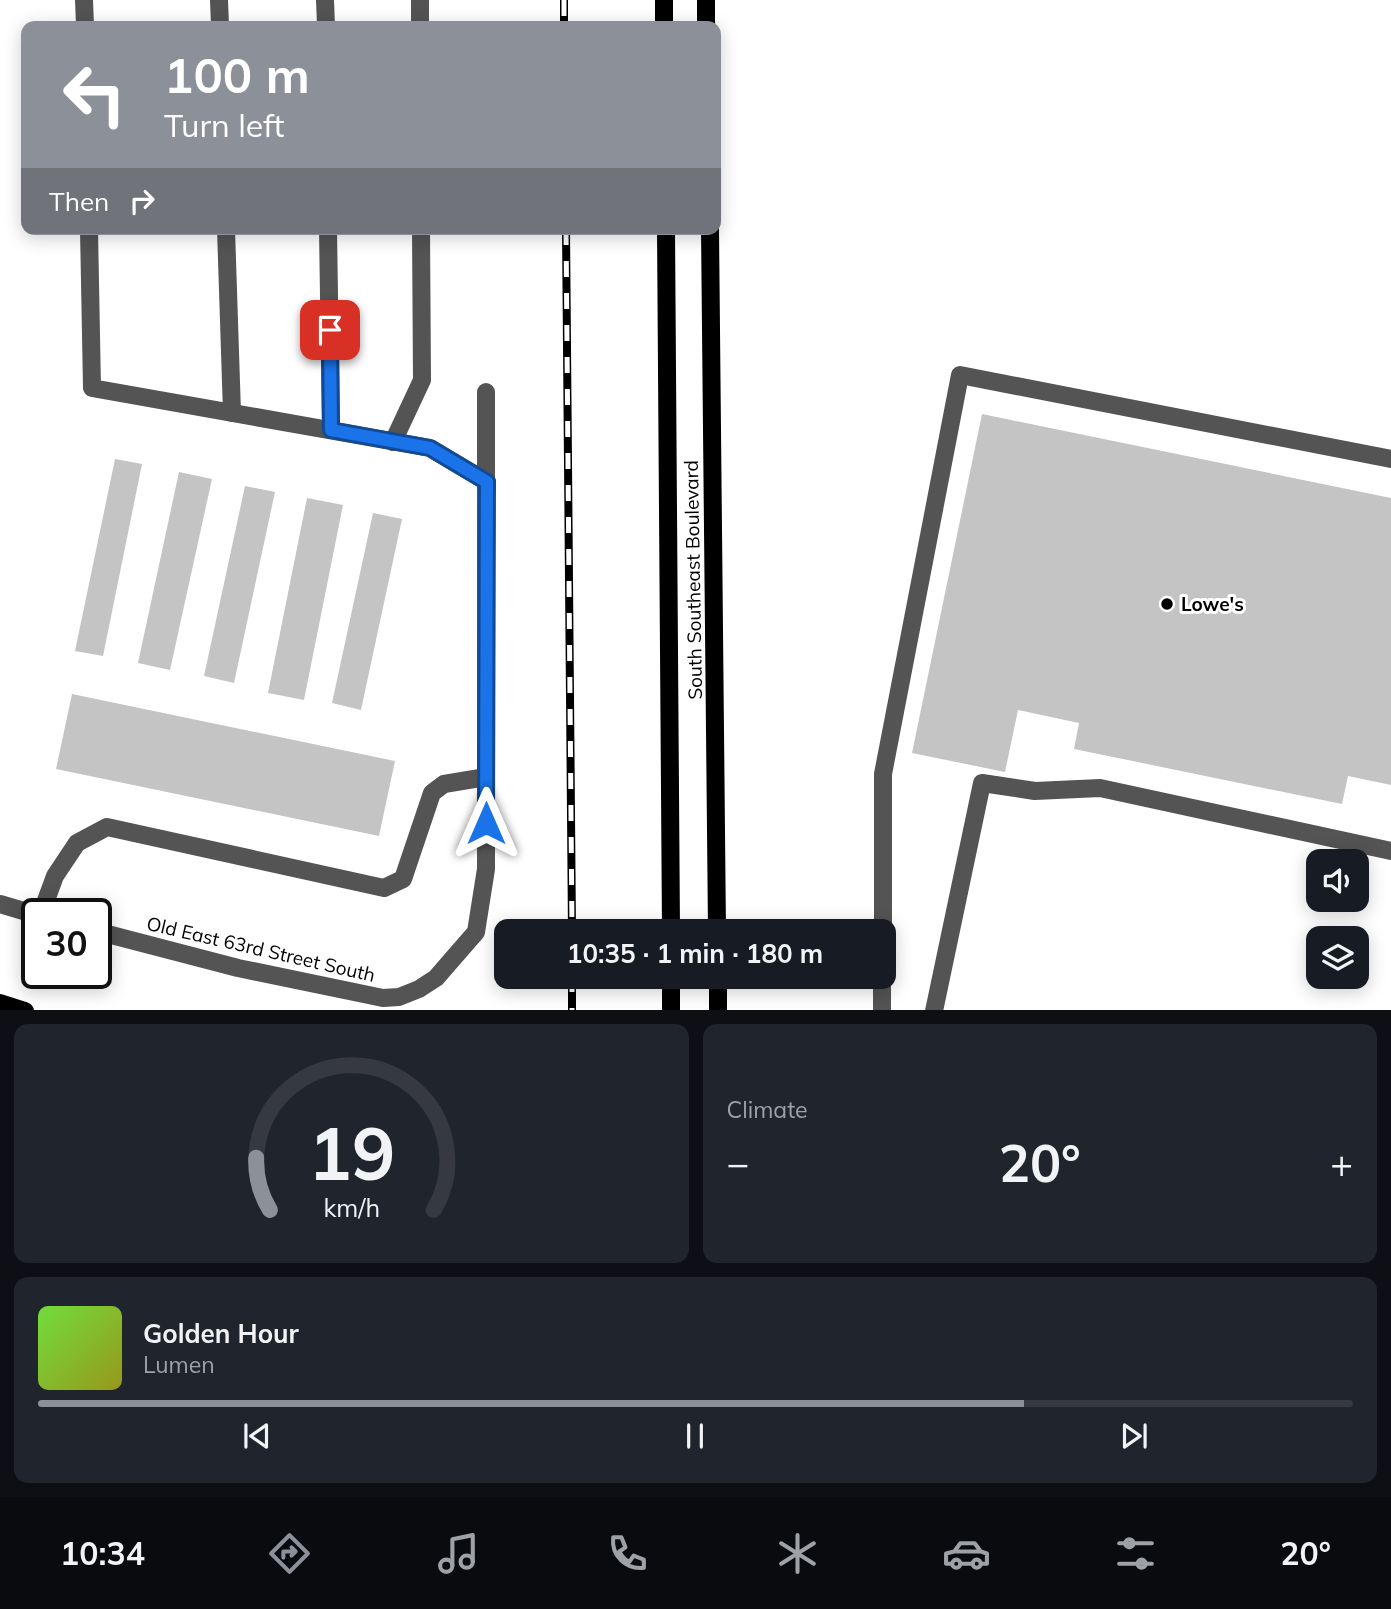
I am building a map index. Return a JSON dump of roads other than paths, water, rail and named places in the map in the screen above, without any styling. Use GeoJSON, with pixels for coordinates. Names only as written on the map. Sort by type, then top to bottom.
{"type":"FeatureCollection","features":[{"type":"Feature","properties":{"kind":"main road"},"geometry":{"type":"LineString","coordinates":[[664,0],[664,21]]}},
{"type":"Feature","properties":{"kind":"main road"},"geometry":{"type":"LineString","coordinates":[[706,0],[706,21]]}},
{"type":"Feature","properties":{"kind":"main road","name":"South Southeast Boulevard"},"geometry":{"type":"LineString","coordinates":[[666,235],[670,919]]}},
{"type":"Feature","properties":{"kind":"main road","name":"South Southeast Boulevard"},"geometry":{"type":"LineString","coordinates":[[710,235],[717,919]]}},
{"type":"Feature","properties":{"kind":"main road"},"geometry":{"type":"LineString","coordinates":[[671,989],[671,1010]]}},
{"type":"Feature","properties":{"kind":"main road"},"geometry":{"type":"LineString","coordinates":[[718,989],[718,1010]]}},
{"type":"Feature","properties":{"kind":"main road"},"geometry":{"type":"LineString","coordinates":[[0,1003],[26,1010]]}},
{"type":"Feature","properties":{"kind":"street"},"geometry":{"type":"LineString","coordinates":[[84,0],[85,21]]}},
{"type":"Feature","properties":{"kind":"street"},"geometry":{"type":"LineString","coordinates":[[219,0],[220,21]]}},
{"type":"Feature","properties":{"kind":"street"},"geometry":{"type":"LineString","coordinates":[[325,0],[326,21]]}},
{"type":"Feature","properties":{"kind":"street"},"geometry":{"type":"LineString","coordinates":[[420,0],[420,21]]}},
{"type":"Feature","properties":{"kind":"street"},"geometry":{"type":"LineString","coordinates":[[89,235],[92,388],[430,448],[487,482]]}},
{"type":"Feature","properties":{"kind":"street"},"geometry":{"type":"LineString","coordinates":[[226,235],[232,413]]}},
{"type":"Feature","properties":{"kind":"street"},"geometry":{"type":"LineString","coordinates":[[328,235],[331,430]]}},
{"type":"Feature","properties":{"kind":"street"},"geometry":{"type":"LineString","coordinates":[[393,442],[422,380],[421,235]]}},
{"type":"Feature","properties":{"kind":"street"},"geometry":{"type":"LineString","coordinates":[[883,919],[883,775],[960,375],[1391,458]]}},
{"type":"Feature","properties":{"kind":"street"},"geometry":{"type":"LineString","coordinates":[[46,898],[55,876],[77,843],[107,827],[384,888],[403,879],[432,793],[444,784],[486,777],[486,392]]}},
{"type":"Feature","properties":{"kind":"street","name":"Old East 63rd Street South"},"geometry":{"type":"LineString","coordinates":[[112,935],[238,968],[383,998],[419,989],[436,978],[476,932],[486,869],[486,777]]}},
{"type":"Feature","properties":{"kind":"street"},"geometry":{"type":"LineString","coordinates":[[934,1010],[982,783],[1035,790],[1100,788],[1391,851]]}},
{"type":"Feature","properties":{"kind":"street"},"geometry":{"type":"LineString","coordinates":[[0,904],[21,909]]}},
{"type":"Feature","properties":{"kind":"street"},"geometry":{"type":"LineString","coordinates":[[882,989],[882,1010]]}},
{"type":"Feature","properties":{"kind":"railway"},"geometry":{"type":"LineString","coordinates":[[564,0],[564,21]]}},
{"type":"Feature","properties":{"kind":"railway"},"geometry":{"type":"LineString","coordinates":[[566,235],[572,919]]}},
{"type":"Feature","properties":{"kind":"railway"},"geometry":{"type":"LineString","coordinates":[[572,989],[572,1010]]}},
{"type":"Feature","properties":{"kind":"place","name":"Lowe's"},"geometry":{"type":"Point","coordinates":[1167,604]}}]}
